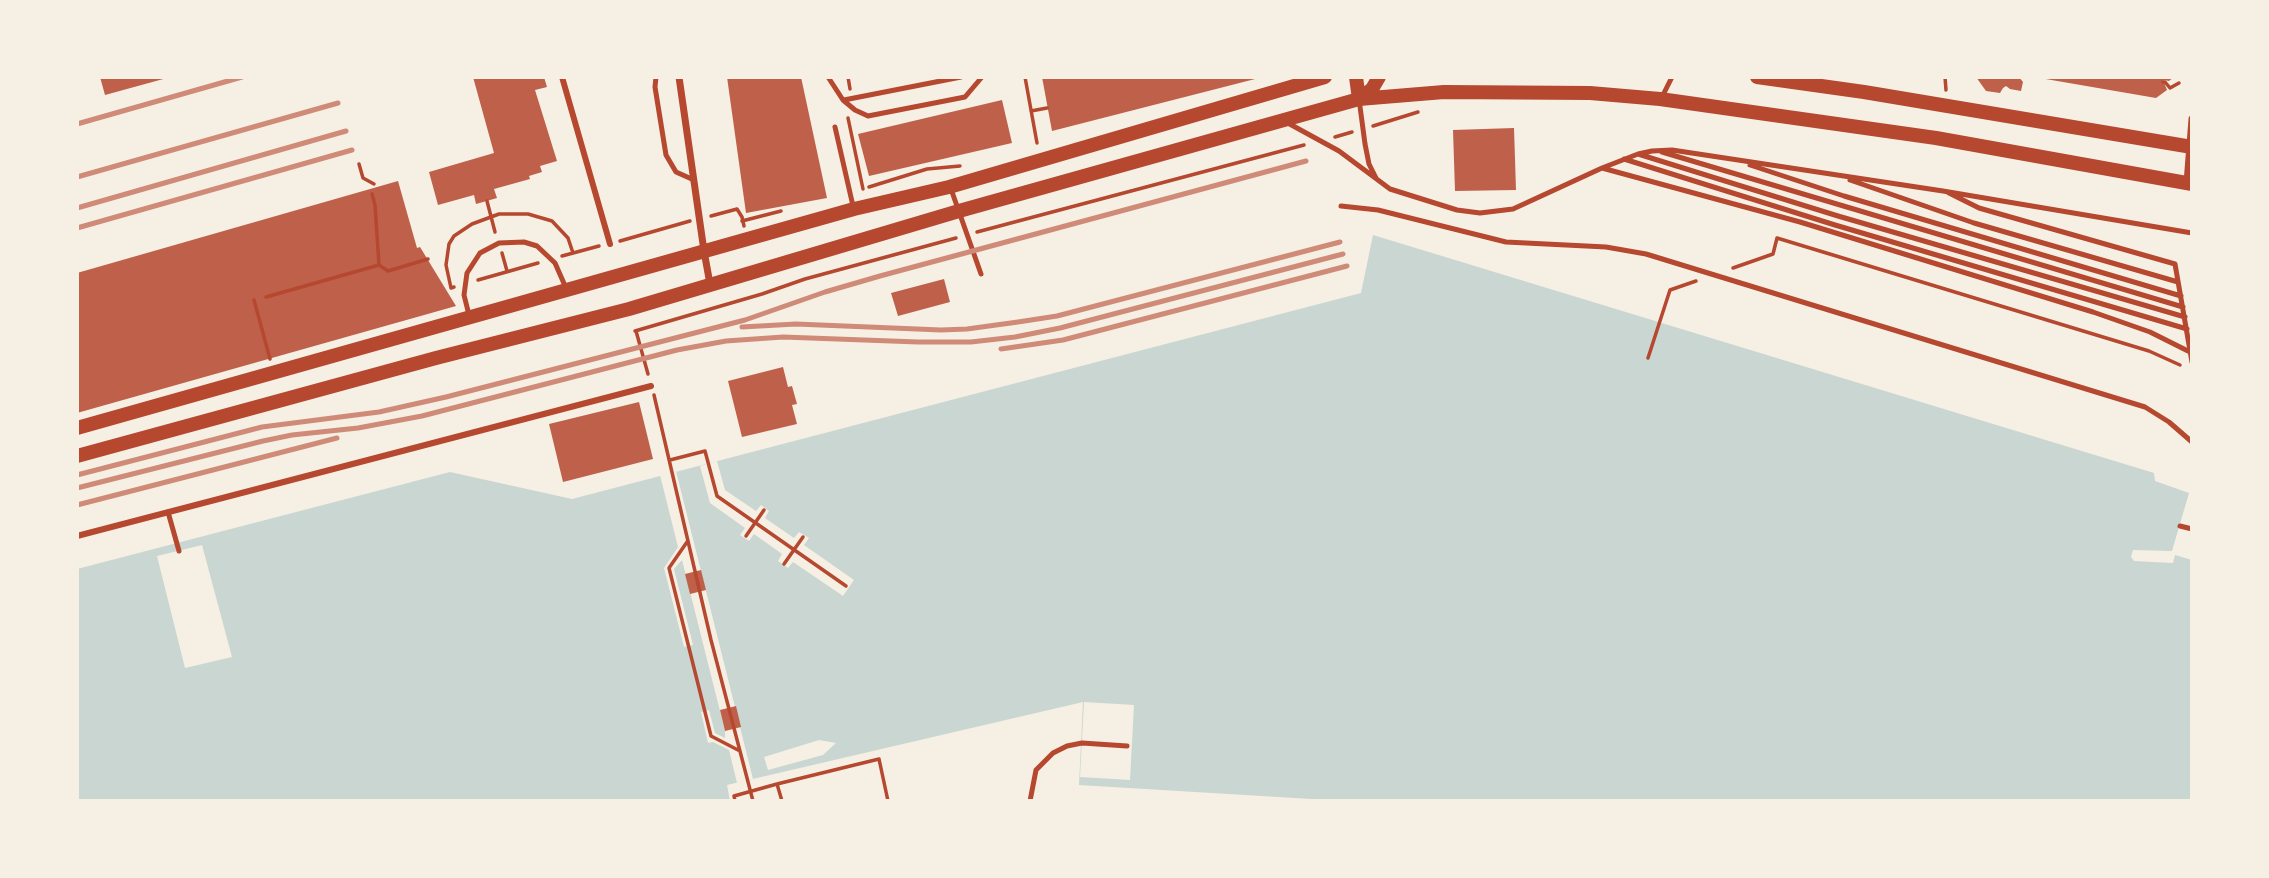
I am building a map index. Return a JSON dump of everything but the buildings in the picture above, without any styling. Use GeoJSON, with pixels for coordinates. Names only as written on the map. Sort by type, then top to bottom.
{"type":"FeatureCollection","features":[{"type":"Feature","properties":{"kind":"main road"},"geometry":{"type":"LineString","coordinates":[[77,428],[854,209],[949,187],[1306,80],[1325,77]]}},
{"type":"Feature","properties":{"kind":"main road"},"geometry":{"type":"LineString","coordinates":[[1356,77],[1359,99]]}},
{"type":"Feature","properties":{"kind":"main road"},"geometry":{"type":"LineString","coordinates":[[1359,99],[1372,89],[1379,77]]}},
{"type":"Feature","properties":{"kind":"main road"},"geometry":{"type":"LineString","coordinates":[[1757,77],[1864,92],[2191,147]]}},
{"type":"Feature","properties":{"kind":"main road"},"geometry":{"type":"LineString","coordinates":[[77,456],[436,358],[629,309],[959,211],[1359,99],[1457,92],[1590,93],[1660,99],[1936,138],[2190,184]]}},
{"type":"Feature","properties":{"kind":"street"},"geometry":{"type":"LineString","coordinates":[[562,77],[610,243]]}},
{"type":"Feature","properties":{"kind":"street"},"geometry":{"type":"LineString","coordinates":[[679,77],[710,284]]}},
{"type":"Feature","properties":{"kind":"street"},"geometry":{"type":"LineString","coordinates":[[2190,184],[2192,119]]}},
{"type":"Feature","properties":{"kind":"street"},"geometry":{"type":"LineString","coordinates":[[77,536],[652,386]]}},
{"type":"Feature","properties":{"kind":"lane"},"geometry":{"type":"LineString","coordinates":[[656,77],[666,155],[676,172],[694,180]]}},
{"type":"Feature","properties":{"kind":"lane"},"geometry":{"type":"LineString","coordinates":[[828,77],[843,100],[868,116],[965,97],[982,77]]}},
{"type":"Feature","properties":{"kind":"lane"},"geometry":{"type":"LineString","coordinates":[[843,100],[961,77]]}},
{"type":"Feature","properties":{"kind":"lane"},"geometry":{"type":"LineString","coordinates":[[1660,99],[1672,77]]}},
{"type":"Feature","properties":{"kind":"lane"},"geometry":{"type":"LineString","coordinates":[[1359,99],[1369,164],[1378,180]]}},
{"type":"Feature","properties":{"kind":"lane"},"geometry":{"type":"LineString","coordinates":[[1284,121],[1321,140],[1399,192],[1457,210],[1480,213],[1498,212],[1528,203],[1623,159],[1656,150],[1685,152],[1943,191],[2192,233]]}},
{"type":"Feature","properties":{"kind":"lane"},"geometry":{"type":"LineString","coordinates":[[835,127],[854,209]]}},
{"type":"Feature","properties":{"kind":"lane"},"geometry":{"type":"LineString","coordinates":[[1656,150],[2183,307]]}},
{"type":"Feature","properties":{"kind":"lane"},"geometry":{"type":"LineString","coordinates":[[1638,154],[1838,216],[2185,317]]}},
{"type":"Feature","properties":{"kind":"lane"},"geometry":{"type":"LineString","coordinates":[[1623,159],[2187,329]]}},
{"type":"Feature","properties":{"kind":"lane"},"geometry":{"type":"LineString","coordinates":[[1734,159],[1844,196],[2181,296]]}},
{"type":"Feature","properties":{"kind":"lane"},"geometry":{"type":"LineString","coordinates":[[1602,168],[1800,222],[2093,312],[2150,331],[2191,353]]}},
{"type":"Feature","properties":{"kind":"lane"},"geometry":{"type":"LineString","coordinates":[[1837,175],[1974,223],[2178,282]]}},
{"type":"Feature","properties":{"kind":"lane"},"geometry":{"type":"LineString","coordinates":[[949,187],[981,274]]}},
{"type":"Feature","properties":{"kind":"lane"},"geometry":{"type":"LineString","coordinates":[[1943,191],[1979,208],[2175,264],[2192,362]]}},
{"type":"Feature","properties":{"kind":"lane"},"geometry":{"type":"LineString","coordinates":[[1341,206],[1378,210],[1506,242],[1606,247],[1646,254],[2145,407],[2169,422],[2192,442]]}},
{"type":"Feature","properties":{"kind":"lane"},"geometry":{"type":"LineString","coordinates":[[469,317],[464,295],[467,272],[475,258],[486,248],[499,243],[512,241],[531,244],[552,259],[567,290]]}},
{"type":"Feature","properties":{"kind":"lane"},"geometry":{"type":"LineString","coordinates":[[168,512],[179,551]]}},
{"type":"Feature","properties":{"kind":"lane"},"geometry":{"type":"LineString","coordinates":[[2180,526],[2192,529]]}},
{"type":"Feature","properties":{"kind":"lane"},"geometry":{"type":"LineString","coordinates":[[1030,801],[1036,770],[1054,753],[1067,746],[1082,743],[1127,746]]}},
{"type":"Feature","properties":{"kind":"path"},"geometry":{"type":"LineString","coordinates":[[848,77],[850,90],[843,100],[863,189]]}},
{"type":"Feature","properties":{"kind":"path"},"geometry":{"type":"LineString","coordinates":[[1025,77],[1037,143]]}},
{"type":"Feature","properties":{"kind":"path"},"geometry":{"type":"LineString","coordinates":[[1945,77],[1946,90]]}},
{"type":"Feature","properties":{"kind":"path"},"geometry":{"type":"LineString","coordinates":[[2162,82],[2170,88],[2179,83]]}},
{"type":"Feature","properties":{"kind":"path"},"geometry":{"type":"LineString","coordinates":[[1031,111],[1047,108]]}},
{"type":"Feature","properties":{"kind":"path"},"geometry":{"type":"LineString","coordinates":[[753,801],[670,473],[670,460],[652,386],[635,331],[805,279],[1362,130],[1422,110]]}},
{"type":"Feature","properties":{"kind":"path"},"geometry":{"type":"LineString","coordinates":[[359,164],[363,178],[374,184]]}},
{"type":"Feature","properties":{"kind":"path"},"geometry":{"type":"LineString","coordinates":[[850,193],[927,170],[960,166]]}},
{"type":"Feature","properties":{"kind":"path"},"geometry":{"type":"LineString","coordinates":[[372,194],[379,265]]}},
{"type":"Feature","properties":{"kind":"path"},"geometry":{"type":"LineString","coordinates":[[486,201],[496,235]]}},
{"type":"Feature","properties":{"kind":"path"},"geometry":{"type":"LineString","coordinates":[[573,253],[564,232],[545,218],[522,213],[491,217],[466,227],[454,236],[449,244],[446,265],[451,288],[737,209],[742,221],[782,211]]}},
{"type":"Feature","properties":{"kind":"path"},"geometry":{"type":"LineString","coordinates":[[1721,272],[1773,254],[1777,238],[2137,347],[2181,365]]}},
{"type":"Feature","properties":{"kind":"path"},"geometry":{"type":"LineString","coordinates":[[266,297],[379,265],[388,271],[428,259]]}},
{"type":"Feature","properties":{"kind":"path"},"geometry":{"type":"LineString","coordinates":[[1648,358],[1670,290],[1695,281]]}},
{"type":"Feature","properties":{"kind":"path"},"geometry":{"type":"LineString","coordinates":[[254,300],[274,373]]}},
{"type":"Feature","properties":{"kind":"path"},"geometry":{"type":"LineString","coordinates":[[670,460],[705,451],[717,496],[846,586]]}},
{"type":"Feature","properties":{"kind":"path"},"geometry":{"type":"LineString","coordinates":[[746,536],[764,510]]}},
{"type":"Feature","properties":{"kind":"path"},"geometry":{"type":"LineString","coordinates":[[784,564],[803,537]]}},
{"type":"Feature","properties":{"kind":"path"},"geometry":{"type":"LineString","coordinates":[[687,542],[669,568],[711,736],[738,750]]}},
{"type":"Feature","properties":{"kind":"path"},"geometry":{"type":"LineString","coordinates":[[735,801],[734,796],[879,759],[888,801]]}},
{"type":"Feature","properties":{"kind":"path"},"geometry":{"type":"LineString","coordinates":[[777,784],[782,801]]}},
{"type":"Feature","properties":{"kind":"shaded area"},"geometry":{"type":"Polygon","coordinates":[[[1373,235],[2154,473],[2155,481],[2189,493],[2172,551],[2133,550],[2131,557],[2134,561],[2173,563],[2175,555],[2192,560],[2192,801],[1345,801],[1079,785],[1083,702],[727,785],[730,801],[77,801],[77,569],[450,472],[572,499],[1361,293],[1373,235]]]}},
{"type":"Feature","properties":{"kind":"pier"},"geometry":{"type":"Polygon","coordinates":[[[717,461],[725,490],[756,511],[761,505],[769,511],[765,518],[794,538],[799,532],[809,538],[804,545],[854,580],[843,596],[793,562],[788,568],[778,561],[782,554],[754,534],[749,541],[740,535],[745,528],[710,503],[700,466],[717,461]]]}},
{"type":"Feature","properties":{"kind":"pier"},"geometry":{"type":"Polygon","coordinates":[[[676,471],[753,779],[737,783],[729,750],[713,742],[708,743],[701,712],[709,710],[715,733],[725,738],[725,731],[682,560],[674,569],[693,645],[684,647],[664,568],[678,547],[660,475],[676,471]]]}},
{"type":"Feature","properties":{"kind":"pier"},"geometry":{"type":"Polygon","coordinates":[[[202,545],[232,657],[185,668],[157,556],[202,545]]]}},
{"type":"Feature","properties":{"kind":"pier"},"geometry":{"type":"Polygon","coordinates":[[[1084,702],[1134,705],[1130,780],[1080,777],[1084,702]]]}},
{"type":"Feature","properties":{"kind":"pier"},"geometry":{"type":"Polygon","coordinates":[[[819,740],[836,743],[823,755],[768,770],[764,757],[819,740]]]}},
{"type":"Feature","properties":{"kind":"railway"},"geometry":{"type":"LineString","coordinates":[[77,124],[242,77]]}},
{"type":"Feature","properties":{"kind":"railway"},"geometry":{"type":"LineString","coordinates":[[77,177],[338,103]]}},
{"type":"Feature","properties":{"kind":"railway"},"geometry":{"type":"LineString","coordinates":[[77,208],[346,131]]}},
{"type":"Feature","properties":{"kind":"railway"},"geometry":{"type":"LineString","coordinates":[[77,228],[352,150]]}},
{"type":"Feature","properties":{"kind":"railway"},"geometry":{"type":"LineString","coordinates":[[77,475],[262,427],[379,412],[446,397],[745,320],[880,276],[1306,161]]}},
{"type":"Feature","properties":{"kind":"railway"},"geometry":{"type":"LineString","coordinates":[[742,327],[796,324],[941,330],[1018,322],[1057,316],[1340,242]]}},
{"type":"Feature","properties":{"kind":"railway"},"geometry":{"type":"LineString","coordinates":[[77,488],[263,441],[422,416],[677,350],[726,341],[783,337],[918,342],[971,342],[1015,337],[1060,328],[1343,254]]}},
{"type":"Feature","properties":{"kind":"railway"},"geometry":{"type":"LineString","coordinates":[[1001,349],[1063,340],[1347,266]]}},
{"type":"Feature","properties":{"kind":"railway"},"geometry":{"type":"LineString","coordinates":[[77,505],[337,438]]}}]}
